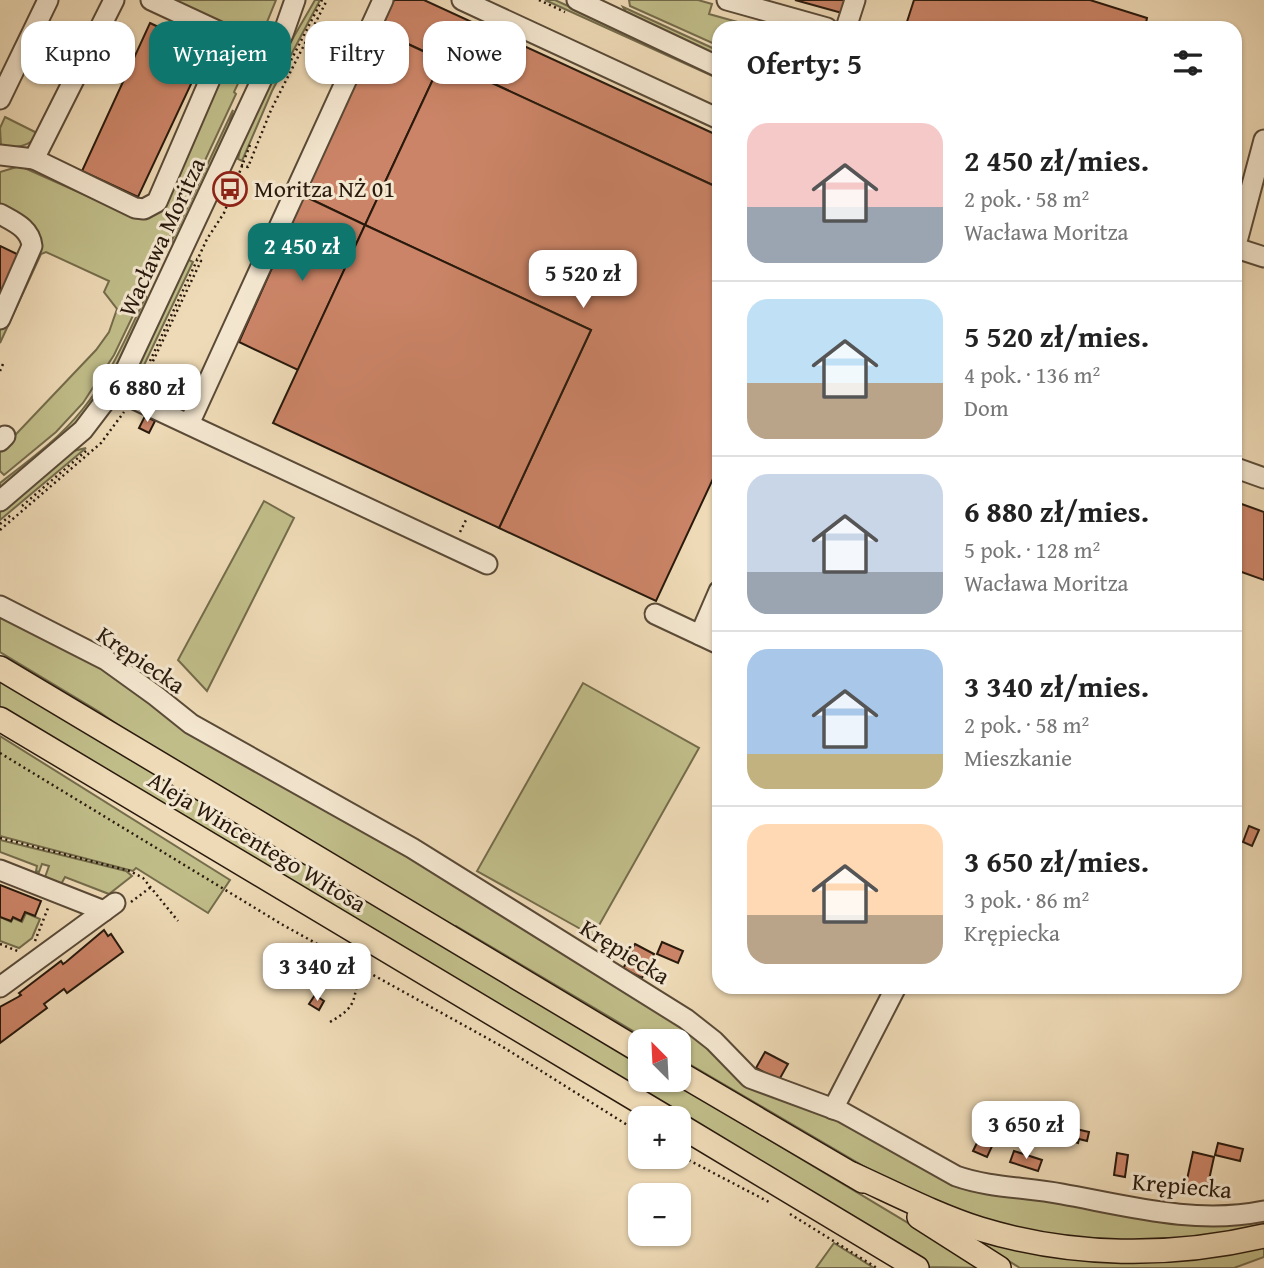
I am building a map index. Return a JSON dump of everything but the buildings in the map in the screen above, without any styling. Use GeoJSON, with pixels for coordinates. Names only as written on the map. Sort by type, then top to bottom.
{"type":"FeatureCollection","features":[{"type":"Feature","properties":{"kind":"main road","name":"Aleja Wincentego Witosa"},"geometry":{"type":"LineString","coordinates":[[0,668],[628,1044]]}},
{"type":"Feature","properties":{"kind":"main road","name":"Aleja Wincentego Witosa"},"geometry":{"type":"LineString","coordinates":[[0,719],[647,1106]]}},
{"type":"Feature","properties":{"kind":"main road"},"geometry":{"type":"LineString","coordinates":[[691,1080],[852,1174],[999,1268]]}},
{"type":"Feature","properties":{"kind":"main road"},"geometry":{"type":"LineString","coordinates":[[691,1132],[917,1268]]}},
{"type":"Feature","properties":{"kind":"main road"},"geometry":{"type":"LineString","coordinates":[[852,1174],[956,1220],[990,1231],[1057,1246],[1143,1252],[1199,1248],[1264,1236]]}},
{"type":"Feature","properties":{"kind":"street"},"geometry":{"type":"LineString","coordinates":[[0,99],[48,0]]}},
{"type":"Feature","properties":{"kind":"street"},"geometry":{"type":"LineString","coordinates":[[34,159],[114,0]]}},
{"type":"Feature","properties":{"kind":"street"},"geometry":{"type":"LineString","coordinates":[[0,155],[34,159],[135,208],[144,209],[157,202],[225,47],[225,40],[222,33],[151,0]]}},
{"type":"Feature","properties":{"kind":"street","name":"Wacława Moritza"},"geometry":{"type":"LineString","coordinates":[[288,21],[295,0]]}},
{"type":"Feature","properties":{"kind":"street","name":"Wacława Moritza"},"geometry":{"type":"LineString","coordinates":[[291,21],[304,0]]}},
{"type":"Feature","properties":{"kind":"street"},"geometry":{"type":"LineString","coordinates":[[189,424],[383,0]]}},
{"type":"Feature","properties":{"kind":"street"},"geometry":{"type":"LineString","coordinates":[[462,0],[712,116]]}},
{"type":"Feature","properties":{"kind":"street"},"geometry":{"type":"LineString","coordinates":[[577,0],[611,7],[712,63]]}},
{"type":"Feature","properties":{"kind":"street"},"geometry":{"type":"LineString","coordinates":[[727,0],[802,21]]}},
{"type":"Feature","properties":{"kind":"street"},"geometry":{"type":"LineString","coordinates":[[848,21],[855,0]]}},
{"type":"Feature","properties":{"kind":"street","name":"Wacława Moritza"},"geometry":{"type":"LineString","coordinates":[[0,501],[83,430],[114,390],[140,343],[260,84]]}},
{"type":"Feature","properties":{"kind":"street"},"geometry":{"type":"LineString","coordinates":[[1242,202],[1264,140]]}},
{"type":"Feature","properties":{"kind":"street"},"geometry":{"type":"LineString","coordinates":[[0,214],[24,229],[33,246],[0,319]]}},
{"type":"Feature","properties":{"kind":"street"},"geometry":{"type":"LineString","coordinates":[[1242,249],[1264,257]]}},
{"type":"Feature","properties":{"kind":"street"},"geometry":{"type":"LineString","coordinates":[[114,390],[487,564]]}},
{"type":"Feature","properties":{"kind":"street"},"geometry":{"type":"LineString","coordinates":[[1242,470],[1264,478]]}},
{"type":"Feature","properties":{"kind":"street","name":"Krępiecka"},"geometry":{"type":"LineString","coordinates":[[0,606],[106,660],[191,724],[412,848],[686,1019],[715,1041],[750,1078],[870,1126],[956,1175],[972,1181],[1181,1215],[1234,1216],[1264,1212]]}},
{"type":"Feature","properties":{"kind":"street"},"geometry":{"type":"LineString","coordinates":[[699,635],[712,607]]}},
{"type":"Feature","properties":{"kind":"street"},"geometry":{"type":"LineString","coordinates":[[655,614],[712,641]]}},
{"type":"Feature","properties":{"kind":"street"},"geometry":{"type":"LineString","coordinates":[[0,870],[110,907],[0,987]]}},
{"type":"Feature","properties":{"kind":"street"},"geometry":{"type":"LineString","coordinates":[[833,1109],[892,994]]}},
{"type":"Feature","properties":{"kind":"path"},"geometry":{"type":"LineString","coordinates":[[198,245],[220,210],[239,164],[248,167],[271,110],[327,0]]}},
{"type":"Feature","properties":{"kind":"path"},"geometry":{"type":"LineString","coordinates":[[0,530],[101,443],[135,398],[201,261],[192,257]]}},
{"type":"Feature","properties":{"kind":"path"},"geometry":{"type":"LineString","coordinates":[[0,371],[3,364]]}},
{"type":"Feature","properties":{"kind":"path"},"geometry":{"type":"LineString","coordinates":[[0,753],[283,925],[503,1047],[628,1125]]}},
{"type":"Feature","properties":{"kind":"path"},"geometry":{"type":"LineString","coordinates":[[0,838],[130,871],[143,878],[178,921]]}},
{"type":"Feature","properties":{"kind":"path"},"geometry":{"type":"LineString","coordinates":[[35,940],[48,907],[58,911]]}},
{"type":"Feature","properties":{"kind":"path"},"geometry":{"type":"LineString","coordinates":[[0,944],[20,952],[47,932]]}},
{"type":"Feature","properties":{"kind":"path"},"geometry":{"type":"LineString","coordinates":[[330,1022],[350,1008],[356,998],[362,970]]}},
{"type":"Feature","properties":{"kind":"path"},"geometry":{"type":"LineString","coordinates":[[691,1161],[771,1203]]}},
{"type":"Feature","properties":{"kind":"path"},"geometry":{"type":"LineString","coordinates":[[783,1210],[877,1268]]}},
{"type":"Feature","properties":{"kind":"shaded area"},"geometry":{"type":"Polygon","coordinates":[[[171,0],[276,0],[267,21],[208,21],[171,0]]]}},
{"type":"Feature","properties":{"kind":"shaded area"},"geometry":{"type":"Polygon","coordinates":[[[315,0],[320,0],[309,21],[305,21],[305,28],[291,55],[291,41],[315,0]]]}},
{"type":"Feature","properties":{"kind":"shaded area"},"geometry":{"type":"Polygon","coordinates":[[[545,0],[555,0],[712,72],[712,76],[545,0]]]}},
{"type":"Feature","properties":{"kind":"shaded area"},"geometry":{"type":"Polygon","coordinates":[[[629,0],[698,0],[712,4],[709,14],[734,21],[712,21],[712,43],[630,6],[629,0]]]}},
{"type":"Feature","properties":{"kind":"shaded area"},"geometry":{"type":"Polygon","coordinates":[[[623,7],[712,48],[712,55],[626,12],[623,7]]]}},
{"type":"Feature","properties":{"kind":"shaded area"},"geometry":{"type":"Polygon","coordinates":[[[212,84],[238,84],[234,92],[236,94],[158,261],[153,266],[145,266],[138,283],[143,288],[141,299],[114,355],[83,403],[56,432],[4,475],[0,471],[0,451],[96,350],[109,332],[117,309],[104,292],[109,281],[46,252],[41,254],[0,343],[0,329],[35,256],[0,209],[0,172],[20,166],[130,215],[143,217],[212,84]]]}},
{"type":"Feature","properties":{"kind":"shaded area"},"geometry":{"type":"Polygon","coordinates":[[[268,84],[276,84],[242,161],[238,159],[243,139],[268,84]]]}},
{"type":"Feature","properties":{"kind":"shaded area"},"geometry":{"type":"Polygon","coordinates":[[[233,110],[226,139],[174,244],[172,240],[233,110]]]}},
{"type":"Feature","properties":{"kind":"shaded area"},"geometry":{"type":"Polygon","coordinates":[[[5,117],[39,134],[22,146],[1,146],[0,128],[5,117]]]}},
{"type":"Feature","properties":{"kind":"shaded area"},"geometry":{"type":"Polygon","coordinates":[[[187,259],[193,262],[136,382],[136,368],[187,259]]]}},
{"type":"Feature","properties":{"kind":"shaded area"},"geometry":{"type":"Polygon","coordinates":[[[146,296],[147,301],[116,374],[77,425],[0,492],[0,483],[53,440],[92,397],[117,355],[146,296]]]}},
{"type":"Feature","properties":{"kind":"shaded area"},"geometry":{"type":"Polygon","coordinates":[[[86,448],[0,520],[0,512],[73,451],[86,448]]]}},
{"type":"Feature","properties":{"kind":"shaded area"},"geometry":{"type":"Polygon","coordinates":[[[264,501],[294,518],[207,691],[178,660],[264,501]]]}},
{"type":"Feature","properties":{"kind":"shaded area"},"geometry":{"type":"Polygon","coordinates":[[[0,610],[98,662],[695,1029],[725,1057],[950,1177],[1264,1215],[1264,1228],[1224,1237],[1084,1242],[973,1219],[877,1174],[691,1065],[691,1029],[630,1029],[456,926],[452,931],[171,762],[98,711],[0,652],[0,610]]]}},
{"type":"Feature","properties":{"kind":"shaded area"},"geometry":{"type":"Polygon","coordinates":[[[0,676],[628,1054],[628,1087],[0,710],[0,676]]]}},
{"type":"Feature","properties":{"kind":"shaded area"},"geometry":{"type":"Polygon","coordinates":[[[583,683],[699,748],[593,936],[477,871],[583,683]]]}},
{"type":"Feature","properties":{"kind":"shaded area"},"geometry":{"type":"Polygon","coordinates":[[[0,736],[230,880],[208,913],[136,868],[133,871],[0,836],[0,736]]]}},
{"type":"Feature","properties":{"kind":"shaded area"},"geometry":{"type":"Polygon","coordinates":[[[0,840],[126,871],[132,876],[109,894],[65,877],[60,886],[44,880],[49,866],[42,864],[39,872],[36,871],[37,866],[0,852],[0,840]]]}},
{"type":"Feature","properties":{"kind":"shaded area"},"geometry":{"type":"Polygon","coordinates":[[[26,913],[40,919],[32,938],[19,948],[0,941],[0,917],[11,922],[13,918],[22,922],[26,913]]]}},
{"type":"Feature","properties":{"kind":"shaded area"},"geometry":{"type":"Polygon","coordinates":[[[637,1092],[690,1092],[983,1268],[929,1267],[691,1124],[691,1106],[660,1106],[637,1092]]]}},
{"type":"Feature","properties":{"kind":"shaded area"},"geometry":{"type":"Polygon","coordinates":[[[962,1232],[1040,1253],[1091,1261],[1141,1263],[1190,1259],[1264,1246],[1264,1257],[1234,1268],[1020,1268],[962,1232]]]}},
{"type":"Feature","properties":{"kind":"shaded area"},"geometry":{"type":"Polygon","coordinates":[[[834,1243],[874,1268],[816,1268],[834,1243]]]}},
{"type":"Feature","properties":{"kind":"place","name":"Moritza NŻ 01"},"geometry":{"type":"Point","coordinates":[230,189]}}]}
